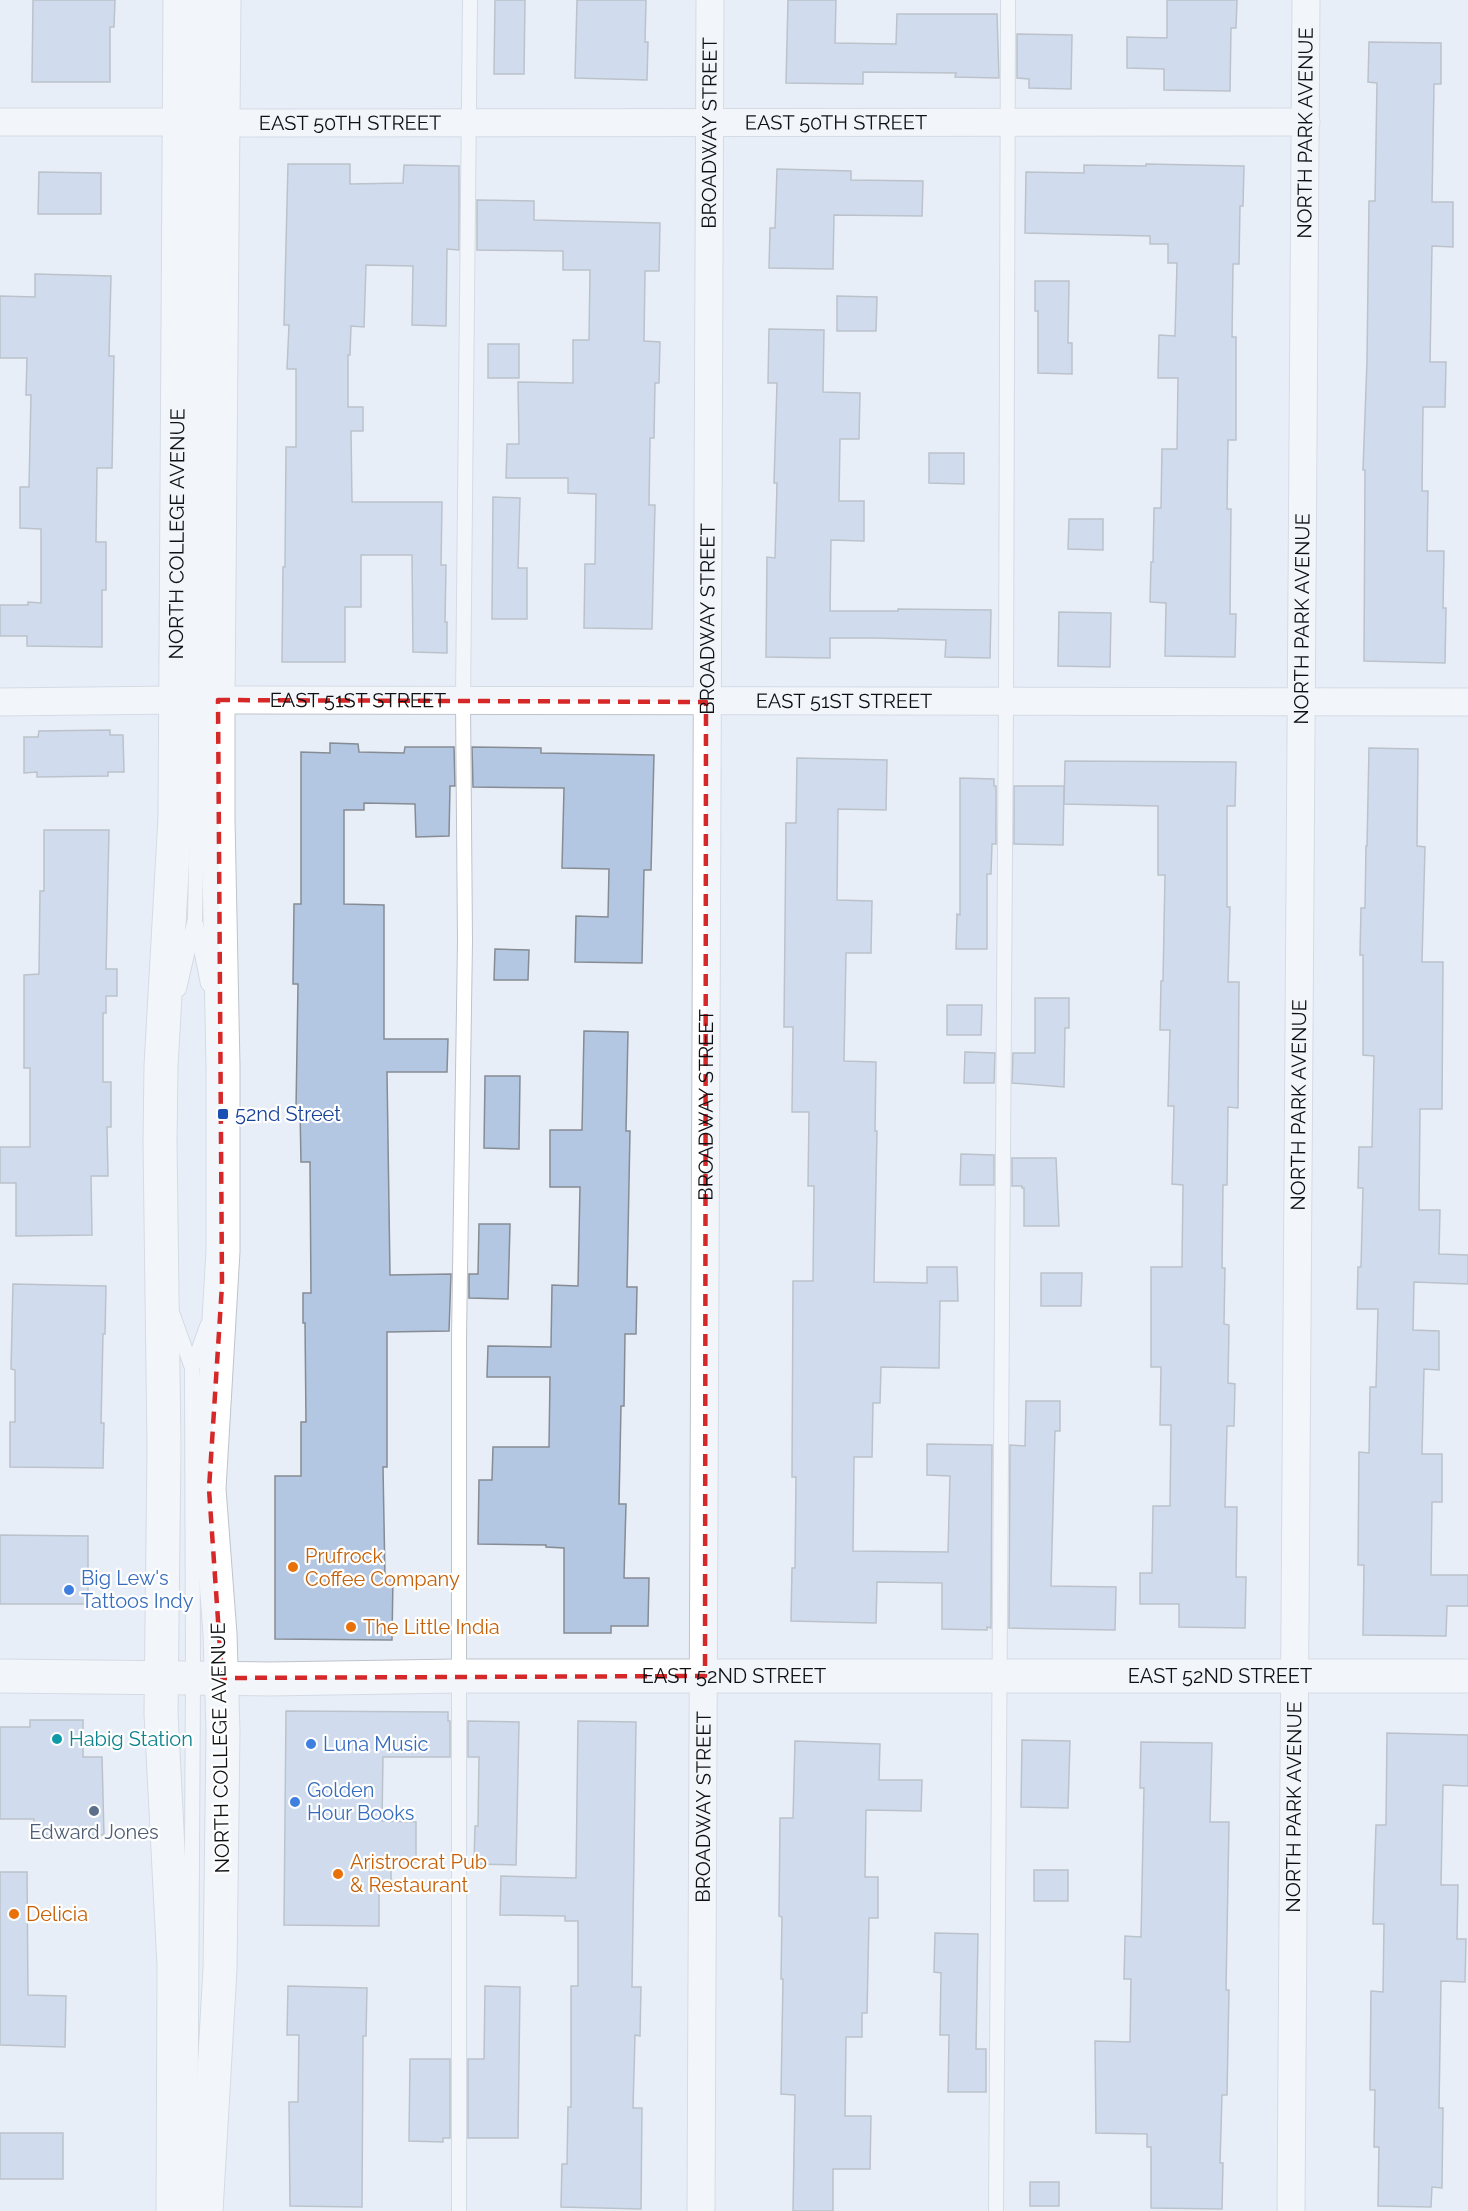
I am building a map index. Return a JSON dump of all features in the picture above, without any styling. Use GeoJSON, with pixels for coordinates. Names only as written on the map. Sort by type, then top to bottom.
{"type":"FeatureCollection","features":[{"type":"Feature","properties":{"kind":"main road","name":"NORTH COLLEGE AVENUE"},"geometry":{"type":"LineString","coordinates":[[180,0],[175,816],[161,1066],[160,1161],[164,1447],[193,1677],[223,1731],[220,1969],[207,2211]]}},
{"type":"Feature","properties":{"kind":"main road","name":"NORTH COLLEGE AVENUE"},"geometry":{"type":"LineString","coordinates":[[172,2211],[174,1965],[161,1714],[193,1677],[220,1634],[209,1489],[222,1285],[223,1066],[218,700],[224,0]]}},
{"type":"Feature","properties":{"kind":"main road","name":"EAST 52ND STREET"},"geometry":{"type":"LineString","coordinates":[[0,1676],[1468,1676]]}},
{"type":"Feature","properties":{"kind":"street","name":"BROADWAY STREET"},"geometry":{"type":"LineString","coordinates":[[701,2211],[705,1676],[706,702],[710,0]]}},
{"type":"Feature","properties":{"kind":"street","name":"NORTH PARK AVENUE"},"geometry":{"type":"LineString","coordinates":[[1291,2211],[1306,0]]}},
{"type":"Feature","properties":{"kind":"street"},"geometry":{"type":"LineString","coordinates":[[0,122],[180,122]]}},
{"type":"Feature","properties":{"kind":"street","name":"EAST 50TH STREET"},"geometry":{"type":"LineString","coordinates":[[222,123],[1306,122]]}},
{"type":"Feature","properties":{"kind":"street"},"geometry":{"type":"LineString","coordinates":[[0,702],[176,700]]}},
{"type":"Feature","properties":{"kind":"street","name":"EAST 51ST STREET"},"geometry":{"type":"LineString","coordinates":[[218,700],[1468,702]]}},
{"type":"Feature","properties":{"kind":"lane","name":"NORTH COLLEGE AVENUE"},"geometry":{"type":"LineString","coordinates":[[203,0],[195,919],[223,1066]]}},
{"type":"Feature","properties":{"kind":"lane"},"geometry":{"type":"LineString","coordinates":[[459,2211],[459,1350],[465,941],[463,701],[470,0]]}},
{"type":"Feature","properties":{"kind":"lane"},"geometry":{"type":"LineString","coordinates":[[996,2211],[1006,702],[1008,0]]}},
{"type":"Feature","properties":{"kind":"lane","name":"NORTH COLLEGE AVENUE"},"geometry":{"type":"LineString","coordinates":[[161,1066],[195,919]]}},
{"type":"Feature","properties":{"kind":"lane","name":"NORTH COLLEGE AVENUE"},"geometry":{"type":"LineString","coordinates":[[162,1285],[192,1368],[190,2211]]}},
{"type":"Feature","properties":{"kind":"lane","name":"NORTH COLLEGE AVENUE"},"geometry":{"type":"LineString","coordinates":[[192,1368],[222,1285]]}},
{"type":"Feature","properties":{"kind":"highlighted area"},"geometry":{"type":"Polygon","coordinates":[[[218,700],[706,702],[705,1676],[222,1678],[209,1489],[222,1285],[218,700]]]}},
{"type":"Feature","properties":{"kind":"building"},"geometry":{"type":"Polygon","coordinates":[[[33,0],[115,0],[114,27],[110,27],[110,82],[32,82],[33,0]]]}},
{"type":"Feature","properties":{"kind":"building"},"geometry":{"type":"Polygon","coordinates":[[[495,0],[525,0],[524,74],[494,74],[495,0]]]}},
{"type":"Feature","properties":{"kind":"building"},"geometry":{"type":"Polygon","coordinates":[[[577,0],[646,0],[647,80],[575,78],[577,0]]]}},
{"type":"Feature","properties":{"kind":"building"},"geometry":{"type":"Polygon","coordinates":[[[788,0],[836,0],[835,43],[896,44],[897,14],[997,14],[999,78],[955,77],[956,73],[863,72],[863,84],[786,83],[788,0]]]}},
{"type":"Feature","properties":{"kind":"building"},"geometry":{"type":"Polygon","coordinates":[[[1167,0],[1237,0],[1236,28],[1231,28],[1230,91],[1164,90],[1164,69],[1127,68],[1127,37],[1167,38],[1167,0]]]}},
{"type":"Feature","properties":{"kind":"building"},"geometry":{"type":"Polygon","coordinates":[[[1017,34],[1072,35],[1071,89],[1029,88],[1029,79],[1017,78],[1017,34]]]}},
{"type":"Feature","properties":{"kind":"building"},"geometry":{"type":"Polygon","coordinates":[[[1369,42],[1441,43],[1441,84],[1434,84],[1432,202],[1453,202],[1453,247],[1432,246],[1430,362],[1446,362],[1445,407],[1423,407],[1422,491],[1428,491],[1427,551],[1444,551],[1445,663],[1364,661],[1365,470],[1363,470],[1369,201],[1375,201],[1377,83],[1368,82],[1369,42]]]}},
{"type":"Feature","properties":{"kind":"building"},"geometry":{"type":"Polygon","coordinates":[[[288,164],[350,164],[350,184],[403,183],[404,165],[459,166],[459,250],[447,249],[446,326],[412,325],[413,266],[366,265],[364,327],[351,326],[350,355],[348,355],[348,407],[363,407],[363,431],[351,431],[352,502],[442,502],[441,565],[446,565],[447,653],[413,652],[412,555],[361,555],[361,607],[345,607],[345,662],[282,662],[286,447],[296,447],[296,369],[287,369],[289,325],[284,325],[288,164]]]}},
{"type":"Feature","properties":{"kind":"building"},"geometry":{"type":"Polygon","coordinates":[[[1146,164],[1244,166],[1243,206],[1240,206],[1239,264],[1233,264],[1232,337],[1236,337],[1236,440],[1228,440],[1227,509],[1231,509],[1230,614],[1236,614],[1235,657],[1165,656],[1166,603],[1150,602],[1154,508],[1161,508],[1162,449],[1177,449],[1178,378],[1158,378],[1159,335],[1175,336],[1177,263],[1168,263],[1168,244],[1150,244],[1150,236],[1025,233],[1026,172],[1084,173],[1084,165],[1146,166],[1146,164]]]}},
{"type":"Feature","properties":{"kind":"building"},"geometry":{"type":"Polygon","coordinates":[[[777,169],[851,171],[851,180],[923,181],[922,216],[834,215],[833,269],[769,268],[770,228],[775,228],[777,169]]]}},
{"type":"Feature","properties":{"kind":"building"},"geometry":{"type":"Polygon","coordinates":[[[39,172],[101,173],[101,214],[38,214],[39,172]]]}},
{"type":"Feature","properties":{"kind":"building"},"geometry":{"type":"Polygon","coordinates":[[[477,200],[534,201],[534,220],[660,223],[659,271],[645,271],[644,341],[660,342],[659,383],[655,383],[654,438],[650,438],[649,505],[655,505],[652,629],[584,628],[585,564],[595,564],[596,494],[568,493],[568,478],[506,478],[507,444],[519,444],[518,382],[573,383],[573,340],[589,340],[590,270],[563,270],[563,251],[477,250],[477,200]]]}},
{"type":"Feature","properties":{"kind":"building"},"geometry":{"type":"Polygon","coordinates":[[[35,274],[111,276],[109,356],[114,356],[112,468],[97,468],[96,542],[106,542],[106,590],[102,590],[102,647],[27,646],[27,636],[0,636],[0,605],[41,603],[41,529],[20,528],[20,487],[29,487],[31,395],[26,395],[27,358],[0,358],[0,296],[35,297],[35,274]]]}},
{"type":"Feature","properties":{"kind":"building"},"geometry":{"type":"Polygon","coordinates":[[[1035,281],[1069,281],[1068,343],[1072,343],[1072,374],[1038,373],[1038,311],[1035,311],[1035,281]]]}},
{"type":"Feature","properties":{"kind":"building"},"geometry":{"type":"Polygon","coordinates":[[[837,296],[877,297],[876,331],[837,331],[837,296]]]}},
{"type":"Feature","properties":{"kind":"building"},"geometry":{"type":"Polygon","coordinates":[[[769,329],[824,330],[823,392],[860,393],[859,439],[840,439],[839,501],[864,501],[864,541],[831,540],[830,611],[991,610],[990,658],[945,657],[946,640],[875,638],[830,638],[830,658],[766,657],[767,557],[775,558],[777,483],[774,483],[777,383],[768,383],[769,329]]]}},
{"type":"Feature","properties":{"kind":"building"},"geometry":{"type":"Polygon","coordinates":[[[488,344],[519,344],[519,378],[488,378],[488,344]]]}},
{"type":"Feature","properties":{"kind":"building"},"geometry":{"type":"Polygon","coordinates":[[[929,453],[964,453],[964,484],[929,483],[929,453]]]}},
{"type":"Feature","properties":{"kind":"building"},"geometry":{"type":"Polygon","coordinates":[[[493,497],[520,498],[518,568],[527,568],[527,619],[492,619],[493,497]]]}},
{"type":"Feature","properties":{"kind":"building"},"geometry":{"type":"Polygon","coordinates":[[[1069,519],[1103,519],[1103,550],[1068,549],[1069,519]]]}},
{"type":"Feature","properties":{"kind":"building"},"geometry":{"type":"Polygon","coordinates":[[[1059,612],[1111,613],[1110,667],[1058,666],[1059,612]]]}},
{"type":"Feature","properties":{"kind":"building"},"geometry":{"type":"Polygon","coordinates":[[[110,730],[110,735],[123,735],[124,772],[108,772],[108,776],[37,777],[37,772],[24,773],[24,737],[38,737],[39,731],[110,730]]]}},
{"type":"Feature","properties":{"kind":"building"},"geometry":{"type":"Polygon","coordinates":[[[330,743],[358,744],[359,752],[404,753],[405,747],[454,747],[455,786],[450,786],[449,836],[416,837],[415,804],[364,803],[364,810],[344,810],[344,904],[384,905],[384,1039],[448,1039],[447,1072],[387,1072],[390,1275],[451,1274],[449,1331],[387,1332],[387,1467],[383,1467],[385,1577],[393,1577],[392,1640],[275,1639],[275,1476],[301,1476],[301,1422],[306,1422],[303,1293],[311,1293],[310,1162],[301,1162],[300,1109],[296,1109],[298,984],[293,984],[294,904],[301,904],[301,752],[330,753],[330,743]]]}},
{"type":"Feature","properties":{"kind":"building"},"geometry":{"type":"Polygon","coordinates":[[[472,747],[541,748],[541,753],[654,755],[651,870],[644,870],[642,963],[575,962],[576,916],[608,917],[609,869],[562,868],[564,788],[473,787],[472,747]]]}},
{"type":"Feature","properties":{"kind":"building"},"geometry":{"type":"Polygon","coordinates":[[[1369,748],[1418,749],[1417,846],[1425,847],[1422,962],[1443,962],[1442,1109],[1420,1109],[1419,1210],[1440,1210],[1439,1254],[1468,1255],[1468,1284],[1414,1282],[1413,1330],[1439,1331],[1439,1370],[1424,1369],[1422,1454],[1442,1454],[1442,1502],[1432,1502],[1431,1575],[1468,1575],[1468,1606],[1447,1606],[1446,1636],[1363,1635],[1364,1565],[1358,1565],[1359,1452],[1369,1453],[1370,1387],[1376,1387],[1378,1309],[1357,1309],[1358,1267],[1361,1267],[1363,1188],[1358,1188],[1359,1147],[1372,1147],[1374,1056],[1363,1055],[1363,955],[1360,955],[1361,908],[1365,908],[1369,748]]]}},
{"type":"Feature","properties":{"kind":"building"},"geometry":{"type":"Polygon","coordinates":[[[797,758],[887,760],[886,810],[838,809],[837,900],[872,901],[871,953],[846,953],[844,1061],[876,1062],[874,1282],[927,1283],[927,1267],[957,1267],[958,1301],[940,1301],[939,1368],[881,1367],[880,1403],[873,1403],[872,1457],[854,1457],[853,1551],[948,1552],[950,1476],[927,1475],[927,1444],[992,1445],[991,1628],[987,1627],[987,1630],[942,1629],[942,1583],[877,1582],[876,1623],[791,1621],[792,1568],[795,1568],[796,1477],[792,1477],[793,1281],[813,1281],[814,1186],[808,1186],[809,1112],[792,1112],[793,1027],[784,1027],[786,823],[796,823],[797,758]]]}},
{"type":"Feature","properties":{"kind":"building"},"geometry":{"type":"Polygon","coordinates":[[[1065,761],[1236,762],[1235,806],[1227,806],[1227,907],[1230,907],[1228,982],[1239,982],[1238,1108],[1228,1107],[1227,1185],[1223,1185],[1222,1268],[1225,1268],[1224,1324],[1229,1325],[1228,1383],[1235,1384],[1234,1426],[1227,1426],[1225,1507],[1237,1507],[1236,1577],[1246,1577],[1245,1628],[1179,1627],[1179,1604],[1140,1604],[1140,1573],[1152,1573],[1153,1506],[1170,1506],[1171,1425],[1160,1425],[1161,1367],[1151,1367],[1151,1267],[1182,1267],[1183,1185],[1172,1184],[1174,1106],[1168,1106],[1170,1030],[1160,1030],[1165,875],[1158,875],[1158,806],[1064,804],[1065,761]]]}},
{"type":"Feature","properties":{"kind":"building"},"geometry":{"type":"Polygon","coordinates":[[[960,778],[994,779],[994,786],[996,786],[996,844],[992,844],[991,874],[987,874],[987,949],[956,949],[957,914],[960,915],[960,778]]]}},
{"type":"Feature","properties":{"kind":"building"},"geometry":{"type":"Polygon","coordinates":[[[1014,786],[1064,786],[1063,845],[1014,844],[1014,786]]]}},
{"type":"Feature","properties":{"kind":"building"},"geometry":{"type":"Polygon","coordinates":[[[44,830],[109,830],[106,969],[117,969],[117,996],[106,996],[106,1013],[103,1013],[103,1082],[111,1082],[111,1127],[107,1127],[108,1176],[91,1176],[92,1235],[16,1236],[16,1183],[0,1183],[0,1147],[30,1147],[30,1068],[24,1068],[24,975],[39,974],[40,891],[44,891],[44,830]]]}},
{"type":"Feature","properties":{"kind":"building"},"geometry":{"type":"Polygon","coordinates":[[[495,949],[529,950],[528,980],[494,980],[495,949]]]}},
{"type":"Feature","properties":{"kind":"building"},"geometry":{"type":"Polygon","coordinates":[[[1035,998],[1069,998],[1069,1028],[1065,1028],[1064,1087],[1012,1083],[1013,1053],[1035,1053],[1035,998]]]}},
{"type":"Feature","properties":{"kind":"building"},"geometry":{"type":"Polygon","coordinates":[[[947,1005],[982,1005],[981,1035],[947,1035],[947,1005]]]}},
{"type":"Feature","properties":{"kind":"building"},"geometry":{"type":"Polygon","coordinates":[[[584,1031],[628,1032],[626,1131],[630,1131],[627,1287],[637,1287],[636,1334],[625,1334],[619,1504],[626,1504],[624,1578],[649,1578],[648,1626],[611,1626],[611,1633],[564,1633],[564,1548],[546,1547],[546,1545],[478,1544],[479,1480],[492,1480],[493,1447],[549,1447],[550,1377],[487,1377],[488,1346],[551,1347],[552,1285],[578,1286],[580,1187],[550,1187],[550,1130],[582,1130],[584,1031]]]}},
{"type":"Feature","properties":{"kind":"building"},"geometry":{"type":"Polygon","coordinates":[[[965,1052],[995,1053],[994,1083],[964,1083],[965,1052]]]}},
{"type":"Feature","properties":{"kind":"building"},"geometry":{"type":"Polygon","coordinates":[[[485,1076],[520,1076],[519,1149],[484,1148],[485,1076]]]}},
{"type":"Feature","properties":{"kind":"building"},"geometry":{"type":"Polygon","coordinates":[[[961,1154],[994,1155],[994,1185],[960,1185],[961,1154]]]}},
{"type":"Feature","properties":{"kind":"building"},"geometry":{"type":"Polygon","coordinates":[[[1012,1158],[1056,1158],[1059,1226],[1024,1226],[1024,1188],[1012,1186],[1012,1158]]]}},
{"type":"Feature","properties":{"kind":"building"},"geometry":{"type":"Polygon","coordinates":[[[479,1224],[510,1224],[508,1299],[469,1298],[469,1274],[478,1274],[479,1224]]]}},
{"type":"Feature","properties":{"kind":"building"},"geometry":{"type":"Polygon","coordinates":[[[1041,1273],[1082,1273],[1081,1306],[1041,1306],[1041,1273]]]}},
{"type":"Feature","properties":{"kind":"building"},"geometry":{"type":"Polygon","coordinates":[[[13,1284],[106,1286],[101,1423],[104,1423],[103,1468],[10,1467],[10,1422],[15,1422],[15,1370],[11,1369],[13,1284]]]}},
{"type":"Feature","properties":{"kind":"building"},"geometry":{"type":"Polygon","coordinates":[[[1026,1401],[1060,1401],[1060,1431],[1055,1431],[1051,1586],[1116,1587],[1115,1630],[1009,1628],[1010,1445],[1025,1446],[1026,1401]]]}},
{"type":"Feature","properties":{"kind":"building"},"geometry":{"type":"Polygon","coordinates":[[[0,1535],[88,1536],[88,1604],[0,1604],[0,1535]]]}},
{"type":"Feature","properties":{"kind":"building"},"geometry":{"type":"Polygon","coordinates":[[[286,1711],[448,1712],[450,1757],[383,1757],[382,1821],[416,1822],[416,1862],[391,1861],[391,1887],[379,1887],[379,1926],[284,1925],[286,1711]]]}},
{"type":"Feature","properties":{"kind":"building"},"geometry":{"type":"Polygon","coordinates":[[[30,1720],[83,1720],[83,1757],[102,1757],[104,1835],[33,1835],[34,1819],[0,1819],[0,1727],[30,1727],[30,1720]]]}},
{"type":"Feature","properties":{"kind":"building"},"geometry":{"type":"Polygon","coordinates":[[[468,1721],[519,1722],[516,1865],[474,1864],[475,1826],[478,1826],[479,1757],[468,1757],[468,1721]]]}},
{"type":"Feature","properties":{"kind":"building"},"geometry":{"type":"Polygon","coordinates":[[[578,1721],[636,1722],[632,1987],[641,1987],[640,2036],[635,2035],[633,2108],[642,2108],[641,2209],[561,2207],[562,2164],[567,2164],[568,2107],[571,2107],[571,1986],[578,1986],[578,1921],[565,1921],[565,1916],[500,1915],[501,1876],[576,1878],[578,1721]]]}},
{"type":"Feature","properties":{"kind":"building"},"geometry":{"type":"Polygon","coordinates":[[[1387,1733],[1468,1735],[1468,1786],[1443,1785],[1441,1885],[1458,1885],[1457,1939],[1466,1939],[1465,1982],[1441,1981],[1439,2108],[1443,2108],[1442,2188],[1432,2187],[1431,2207],[1378,2206],[1379,2147],[1374,2147],[1375,2090],[1370,2090],[1371,1991],[1383,1992],[1384,1924],[1373,1924],[1376,1825],[1386,1825],[1387,1733]]]}},
{"type":"Feature","properties":{"kind":"building"},"geometry":{"type":"Polygon","coordinates":[[[1022,1740],[1070,1741],[1068,1808],[1021,1807],[1022,1740]]]}},
{"type":"Feature","properties":{"kind":"building"},"geometry":{"type":"Polygon","coordinates":[[[795,1741],[880,1744],[879,1780],[922,1780],[921,1811],[866,1810],[865,1877],[878,1877],[878,1918],[869,1918],[867,2013],[862,2013],[862,2037],[846,2037],[845,2116],[871,2116],[870,2169],[833,2169],[833,2211],[793,2211],[795,2095],[781,2094],[783,1979],[781,1979],[782,1917],[779,1916],[780,1818],[793,1818],[795,1741]]]}},
{"type":"Feature","properties":{"kind":"building"},"geometry":{"type":"Polygon","coordinates":[[[1141,1742],[1212,1743],[1210,1822],[1229,1822],[1226,1990],[1229,1990],[1227,2095],[1222,2095],[1220,2163],[1223,2163],[1222,2209],[1151,2208],[1151,2147],[1147,2147],[1147,2134],[1096,2133],[1095,2041],[1130,2042],[1131,1979],[1124,1979],[1125,1936],[1141,1937],[1144,1788],[1140,1788],[1141,1742]]]}},
{"type":"Feature","properties":{"kind":"building"},"geometry":{"type":"Polygon","coordinates":[[[1034,1870],[1068,1870],[1068,1901],[1034,1901],[1034,1870]]]}},
{"type":"Feature","properties":{"kind":"building"},"geometry":{"type":"Polygon","coordinates":[[[0,1872],[27,1872],[28,1995],[66,1996],[65,2047],[0,2045],[0,1872]]]}},
{"type":"Feature","properties":{"kind":"building"},"geometry":{"type":"Polygon","coordinates":[[[935,1933],[978,1934],[976,2049],[986,2049],[986,2092],[948,2092],[949,2035],[940,2035],[941,1973],[934,1972],[935,1933]]]}},
{"type":"Feature","properties":{"kind":"building"},"geometry":{"type":"Polygon","coordinates":[[[288,1986],[367,1988],[366,2036],[363,2036],[362,2207],[290,2206],[289,2102],[298,2102],[299,2035],[287,2035],[288,1986]]]}},
{"type":"Feature","properties":{"kind":"building"},"geometry":{"type":"Polygon","coordinates":[[[485,1986],[520,1987],[518,2138],[468,2138],[468,2059],[484,2059],[485,1986]]]}},
{"type":"Feature","properties":{"kind":"building"},"geometry":{"type":"Polygon","coordinates":[[[410,2059],[450,2059],[450,2138],[443,2138],[443,2142],[409,2141],[410,2059]]]}},
{"type":"Feature","properties":{"kind":"building"},"geometry":{"type":"Polygon","coordinates":[[[0,2133],[63,2133],[63,2179],[0,2179],[0,2133]]]}},
{"type":"Feature","properties":{"kind":"building"},"geometry":{"type":"Polygon","coordinates":[[[1030,2182],[1059,2182],[1059,2206],[1030,2206],[1030,2182]]]}},
{"type":"Feature","properties":{"kind":"place","name":"52nd Street"},"geometry":{"type":"Point","coordinates":[223,1114]}},
{"type":"Feature","properties":{"kind":"place","name":"Prufrock Coffee Company"},"geometry":{"type":"Point","coordinates":[293,1567]}},
{"type":"Feature","properties":{"kind":"place","name":"Big Lew's Tattoos Indy"},"geometry":{"type":"Point","coordinates":[69,1590]}},
{"type":"Feature","properties":{"kind":"place","name":"The Little India"},"geometry":{"type":"Point","coordinates":[351,1627]}},
{"type":"Feature","properties":{"kind":"place","name":"Habig Station"},"geometry":{"type":"Point","coordinates":[57,1739]}},
{"type":"Feature","properties":{"kind":"place","name":"Luna Music"},"geometry":{"type":"Point","coordinates":[311,1744]}},
{"type":"Feature","properties":{"kind":"place","name":"Golden Hour Books"},"geometry":{"type":"Point","coordinates":[295,1802]}},
{"type":"Feature","properties":{"kind":"place","name":"Edward Jones"},"geometry":{"type":"Point","coordinates":[94,1811]}},
{"type":"Feature","properties":{"kind":"place","name":"Aristrocrat Pub & Restaurant"},"geometry":{"type":"Point","coordinates":[338,1874]}},
{"type":"Feature","properties":{"kind":"place","name":"Delicia"},"geometry":{"type":"Point","coordinates":[14,1914]}}]}
